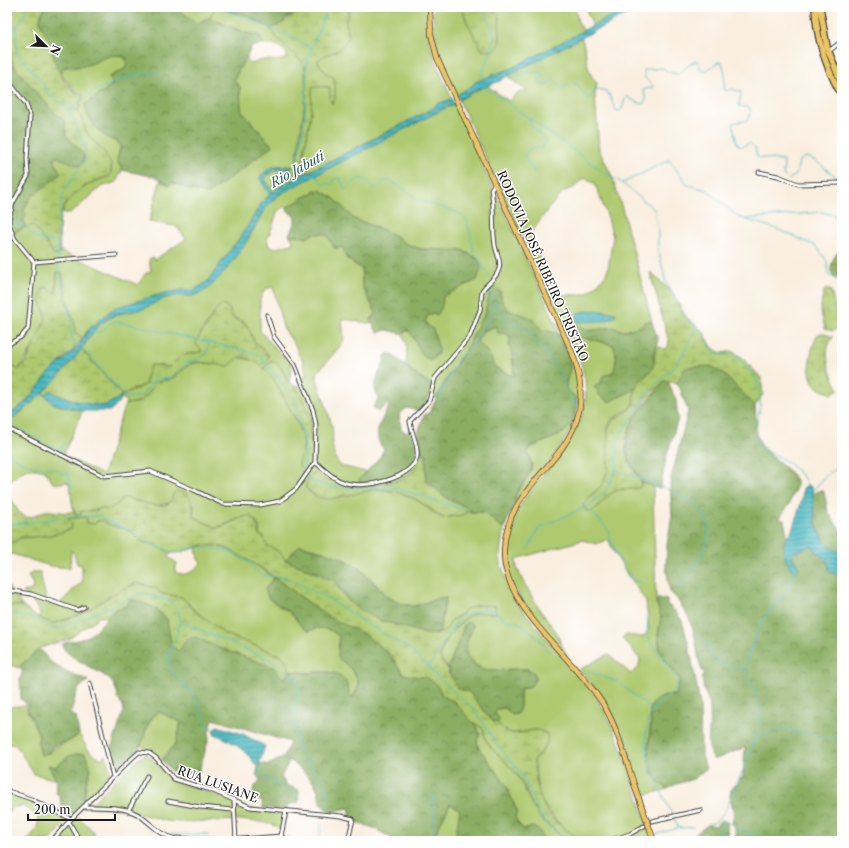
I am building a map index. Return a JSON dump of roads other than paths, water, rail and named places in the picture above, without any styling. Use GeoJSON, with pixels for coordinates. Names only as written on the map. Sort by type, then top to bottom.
{"type":"FeatureCollection","features":[{"type":"Feature","properties":{"kind":"highway"},"geometry":{"type":"LineString","coordinates":[[815,7],[818,33],[824,57],[842,96]]}},
{"type":"Feature","properties":{"kind":"highway"},"geometry":{"type":"LineString","coordinates":[[820,7],[823,32],[828,51],[842,84]]}},
{"type":"Feature","properties":{"kind":"main road","name":"RODOVIA JOSÉ RIBEIRO TRISTÃO"},"geometry":{"type":"LineString","coordinates":[[430,7],[430,27],[437,58],[572,352],[579,372],[582,390],[580,411],[570,436],[525,494],[511,518],[506,532],[504,549],[505,570],[511,587],[523,606],[588,682],[607,711],[622,745],[654,841]]}},
{"type":"Feature","properties":{"kind":"street"},"geometry":{"type":"LineString","coordinates":[[828,51],[842,41]]}},
{"type":"Feature","properties":{"kind":"street"},"geometry":{"type":"LineString","coordinates":[[7,79],[26,104],[30,116],[27,158],[28,176],[13,203],[9,219],[10,227],[15,239],[34,262],[28,329],[21,337],[7,345]]}},
{"type":"Feature","properties":{"kind":"street"},"geometry":{"type":"LineString","coordinates":[[760,172],[778,176],[798,184],[842,183]]}},
{"type":"Feature","properties":{"kind":"street"},"geometry":{"type":"LineString","coordinates":[[315,462],[338,480],[352,484],[373,483],[392,479],[405,473],[414,463],[417,451],[410,421],[429,401],[435,378],[470,336],[480,310],[482,291],[495,279],[499,270],[500,262],[495,246],[494,205],[490,189],[495,184]]}},
{"type":"Feature","properties":{"kind":"street"},"geometry":{"type":"LineString","coordinates":[[34,262],[116,255]]}},
{"type":"Feature","properties":{"kind":"street"},"geometry":{"type":"LineString","coordinates":[[7,428],[99,475],[110,477],[152,472],[223,504],[260,505],[280,501],[296,489],[315,462],[316,432],[313,410],[295,365],[274,337],[267,316]]}},
{"type":"Feature","properties":{"kind":"street"},"geometry":{"type":"LineString","coordinates":[[7,590],[31,594],[78,610],[84,607]]}},
{"type":"Feature","properties":{"kind":"street"},"geometry":{"type":"LineString","coordinates":[[90,683],[113,776]]}},
{"type":"Feature","properties":{"kind":"street","name":"RUA LUSIANE"},"geometry":{"type":"LineString","coordinates":[[52,841],[113,776],[137,754],[144,751],[156,758],[174,779],[211,790],[250,808],[341,816],[353,819],[348,841]]}},
{"type":"Feature","properties":{"kind":"street"},"geometry":{"type":"LineString","coordinates":[[128,811],[147,776]]}},
{"type":"Feature","properties":{"kind":"street"},"geometry":{"type":"LineString","coordinates":[[7,798],[8,790],[31,799],[70,821],[80,841]]}},
{"type":"Feature","properties":{"kind":"street"},"geometry":{"type":"LineString","coordinates":[[234,800],[233,810],[236,840]]}},
{"type":"Feature","properties":{"kind":"street"},"geometry":{"type":"LineString","coordinates":[[168,801],[200,807],[233,810]]}},
{"type":"Feature","properties":{"kind":"street"},"geometry":{"type":"LineString","coordinates":[[83,807],[128,811],[137,814],[166,836],[185,840],[281,838],[292,841]]}},
{"type":"Feature","properties":{"kind":"street"},"geometry":{"type":"LineString","coordinates":[[652,821],[701,810]]}},
{"type":"Feature","properties":{"kind":"street"},"geometry":{"type":"LineString","coordinates":[[281,838],[286,811]]}},
{"type":"Feature","properties":{"kind":"street"},"geometry":{"type":"LineString","coordinates":[[609,841],[630,834],[644,826]]}},
{"type":"Feature","properties":{"kind":"street"},"geometry":{"type":"LineString","coordinates":[[165,841],[166,836]]}},
{"type":"Feature","properties":{"kind":"water"},"geometry":{"type":"Polygon","coordinates":[[[628,7],[641,7],[500,81],[476,90],[459,100],[457,95],[473,85],[475,82],[512,68],[628,7]]]}},
{"type":"Feature","properties":{"kind":"water"},"geometry":{"type":"Polygon","coordinates":[[[452,99],[455,105],[447,107],[278,195],[258,220],[246,243],[232,262],[217,280],[206,290],[191,296],[165,298],[146,308],[118,314],[103,321],[65,370],[27,407],[7,422],[7,415],[18,409],[27,401],[50,372],[79,346],[88,330],[108,313],[117,307],[165,293],[182,290],[194,290],[206,283],[244,232],[263,201],[270,195],[260,179],[260,177],[268,170],[279,166],[293,167],[290,170],[277,169],[265,177],[265,180],[273,192],[283,185],[432,109],[437,104],[452,99]]]}},
{"type":"Feature","properties":{"kind":"water"},"geometry":{"type":"Polygon","coordinates":[[[592,310],[616,313],[615,317],[605,321],[577,322],[577,313],[592,310]]]}},
{"type":"Feature","properties":{"kind":"water"},"geometry":{"type":"Polygon","coordinates":[[[50,390],[68,399],[101,406],[111,403],[120,397],[121,399],[115,407],[109,411],[84,411],[57,405],[51,402],[45,395],[50,390]]]}},
{"type":"Feature","properties":{"kind":"water"},"geometry":{"type":"Polygon","coordinates":[[[808,485],[812,488],[816,526],[827,545],[842,554],[842,573],[838,575],[830,572],[826,559],[811,546],[792,552],[793,559],[799,568],[797,571],[793,571],[787,563],[785,557],[785,541],[791,533],[802,500],[803,488],[808,485]]]}},
{"type":"Feature","properties":{"kind":"water"},"geometry":{"type":"Polygon","coordinates":[[[217,726],[243,734],[265,746],[258,768],[240,748],[215,734],[213,731],[217,726]]]}},
{"type":"Feature","properties":{"kind":"waterway"},"geometry":{"type":"LineString","coordinates":[[28,7],[16,29],[17,53],[45,86],[50,97],[64,104],[74,121],[86,151],[84,162],[76,172],[63,194],[59,220],[58,266],[71,320],[71,334],[76,348]]}},
{"type":"Feature","properties":{"kind":"waterway"},"geometry":{"type":"LineString","coordinates":[[216,7],[257,22],[312,48]]}},
{"type":"Feature","properties":{"kind":"waterway","name":"Rio Jabuti"},"geometry":{"type":"LineString","coordinates":[[299,178],[296,174],[305,116],[307,60],[328,7]]}},
{"type":"Feature","properties":{"kind":"waterway"},"geometry":{"type":"LineString","coordinates":[[484,7],[495,37],[491,53],[482,72],[482,77],[485,80]]}},
{"type":"Feature","properties":{"kind":"waterway"},"geometry":{"type":"LineString","coordinates":[[7,28],[15,29]]}},
{"type":"Feature","properties":{"kind":"waterway"},"geometry":{"type":"LineString","coordinates":[[507,76],[531,72],[540,73],[544,75],[539,81],[540,84],[547,85],[553,79],[561,88],[576,83],[587,98],[592,96],[595,89],[600,89],[607,92],[616,110],[619,111],[622,109],[626,96],[638,103],[643,104],[646,99],[643,90],[654,87],[645,78],[644,70],[662,68],[669,72],[678,73],[696,61],[699,62],[700,70],[706,71],[718,62],[722,62],[725,75],[724,89],[727,91],[732,89],[741,92],[739,106],[748,107],[751,111],[748,120],[733,123],[737,144],[741,147],[750,143],[755,148],[757,157],[783,161],[783,173],[785,177]]}},
{"type":"Feature","properties":{"kind":"waterway"},"geometry":{"type":"LineString","coordinates":[[69,111],[86,97],[111,83],[149,73],[159,73]]}},
{"type":"Feature","properties":{"kind":"waterway"},"geometry":{"type":"LineString","coordinates":[[482,87],[498,96],[605,173],[622,183],[654,209],[658,228],[658,249],[666,282],[683,316],[701,329],[714,353],[733,355],[743,362],[749,369],[757,383],[760,399],[760,408],[756,428],[758,445],[761,449],[774,454],[794,467],[805,480],[807,485]]}},
{"type":"Feature","properties":{"kind":"waterway"},"geometry":{"type":"LineString","coordinates":[[529,119],[532,127],[547,141],[542,148],[530,149],[525,155],[536,176]]}},
{"type":"Feature","properties":{"kind":"waterway"},"geometry":{"type":"LineString","coordinates":[[789,179],[796,175],[799,161],[805,157],[810,158],[832,174],[842,179]]}},
{"type":"Feature","properties":{"kind":"waterway"},"geometry":{"type":"LineString","coordinates":[[623,183],[669,160],[688,185],[707,190],[738,217],[777,229],[816,246],[827,261],[828,275],[835,278],[842,287]]}},
{"type":"Feature","properties":{"kind":"waterway","name":"Rio Jabuti"},"geometry":{"type":"LineString","coordinates":[[315,175],[323,184],[331,184],[335,179],[340,177],[344,188],[346,189],[359,178],[367,180],[376,189],[384,181],[389,180],[408,191],[415,199],[454,211],[463,216],[467,220],[474,252],[491,279]]}},
{"type":"Feature","properties":{"kind":"waterway"},"geometry":{"type":"LineString","coordinates":[[746,219],[822,212],[842,217]]}},
{"type":"Feature","properties":{"kind":"waterway"},"geometry":{"type":"LineString","coordinates":[[11,222],[25,227],[37,238],[58,243]]}},
{"type":"Feature","properties":{"kind":"waterway"},"geometry":{"type":"LineString","coordinates":[[491,282],[490,292],[492,299],[507,321],[523,328],[533,337],[556,366],[576,407]]}},
{"type":"Feature","properties":{"kind":"waterway"},"geometry":{"type":"LineString","coordinates":[[437,400],[458,359],[484,329],[495,304]]}},
{"type":"Feature","properties":{"kind":"waterway"},"geometry":{"type":"LineString","coordinates":[[94,331],[100,332],[111,322],[115,321],[255,353],[262,358],[295,401],[305,446],[302,478],[332,487],[396,488],[467,511]]}},
{"type":"Feature","properties":{"kind":"waterway"},"geometry":{"type":"LineString","coordinates":[[528,549],[539,528],[590,505],[606,491],[616,470],[619,439],[624,429],[646,394],[677,364],[697,327]]}},
{"type":"Feature","properties":{"kind":"waterway"},"geometry":{"type":"LineString","coordinates":[[82,347],[124,396],[129,398],[141,396],[156,379],[170,378],[187,363],[203,357],[206,354],[209,344]]}},
{"type":"Feature","properties":{"kind":"waterway"},"geometry":{"type":"LineString","coordinates":[[9,419],[15,427],[56,448],[61,449],[65,442]]}},
{"type":"Feature","properties":{"kind":"waterway"},"geometry":{"type":"LineString","coordinates":[[7,452],[24,463],[37,467],[58,469],[62,474],[68,473],[72,488]]}},
{"type":"Feature","properties":{"kind":"waterway"},"geometry":{"type":"LineString","coordinates":[[813,491],[826,475],[842,465]]}},
{"type":"Feature","properties":{"kind":"waterway"},"geometry":{"type":"LineString","coordinates":[[616,470],[666,488],[685,498],[700,508],[707,521],[708,538],[698,561],[679,589]]}},
{"type":"Feature","properties":{"kind":"waterway"},"geometry":{"type":"LineString","coordinates":[[587,507],[607,528],[611,541],[628,577],[642,583]]}},
{"type":"Feature","properties":{"kind":"waterway"},"geometry":{"type":"LineString","coordinates":[[7,525],[76,516],[100,516],[133,532],[141,540],[170,552],[179,552],[201,547],[228,551],[249,563],[261,575],[287,578],[327,598],[367,624],[410,649],[443,682],[473,708],[499,747],[522,775],[536,806],[547,825],[568,841]]}},
{"type":"Feature","properties":{"kind":"waterway"},"geometry":{"type":"LineString","coordinates":[[708,824],[716,822],[725,811],[761,724],[761,710],[747,672],[746,663],[762,621],[789,587],[794,570]]}},
{"type":"Feature","properties":{"kind":"waterway"},"geometry":{"type":"LineString","coordinates":[[7,614],[31,617],[56,630],[140,594],[161,598],[173,604],[178,611],[180,620],[171,650],[169,669],[195,696],[208,727],[215,730]]}},
{"type":"Feature","properties":{"kind":"waterway"},"geometry":{"type":"LineString","coordinates":[[428,668],[456,622],[468,614],[486,609],[495,611],[504,619],[520,623],[535,635],[550,653]]}},
{"type":"Feature","properties":{"kind":"waterway"},"geometry":{"type":"LineString","coordinates":[[648,612],[648,638],[678,682],[673,691],[658,703],[652,711],[647,726],[646,741],[652,770],[678,827]]}},
{"type":"Feature","properties":{"kind":"waterway"},"geometry":{"type":"LineString","coordinates":[[181,622],[271,660],[295,679],[299,688],[294,723],[298,749],[326,788],[328,794],[327,806]]}},
{"type":"Feature","properties":{"kind":"waterway"},"geometry":{"type":"LineString","coordinates":[[705,640],[708,648],[716,659],[725,665],[746,671]]}},
{"type":"Feature","properties":{"kind":"waterway"},"geometry":{"type":"LineString","coordinates":[[586,671],[618,682],[652,710]]}},
{"type":"Feature","properties":{"kind":"waterway"},"geometry":{"type":"LineString","coordinates":[[757,736],[764,736],[779,728],[842,741]]}},
{"type":"Feature","properties":{"kind":"waterway"},"geometry":{"type":"LineString","coordinates":[[259,766],[259,775],[284,786],[301,799]]}},
{"type":"Feature","properties":{"kind":"waterway"},"geometry":{"type":"LineString","coordinates":[[431,841],[435,828],[433,795]]}},
{"type":"Feature","properties":{"kind":"waterway"},"geometry":{"type":"LineString","coordinates":[[721,819],[742,830],[771,841]]}},
{"type":"Feature","properties":{"kind":"waterway"},"geometry":{"type":"LineString","coordinates":[[715,841],[724,821]]}},
{"type":"Feature","properties":{"kind":"waterway"},"geometry":{"type":"LineString","coordinates":[[319,841],[321,824]]}},
{"type":"Feature","properties":{"kind":"waterway"},"geometry":{"type":"LineString","coordinates":[[654,835],[678,828],[693,827]]}},
{"type":"Feature","properties":{"kind":"waterway"},"geometry":{"type":"LineString","coordinates":[[168,835],[208,834]]}},
{"type":"Feature","properties":{"kind":"waterway"},"geometry":{"type":"LineString","coordinates":[[155,841],[163,836]]}},
{"type":"Feature","properties":{"kind":"waterway"},"geometry":{"type":"LineString","coordinates":[[638,841],[651,836]]}}]}
